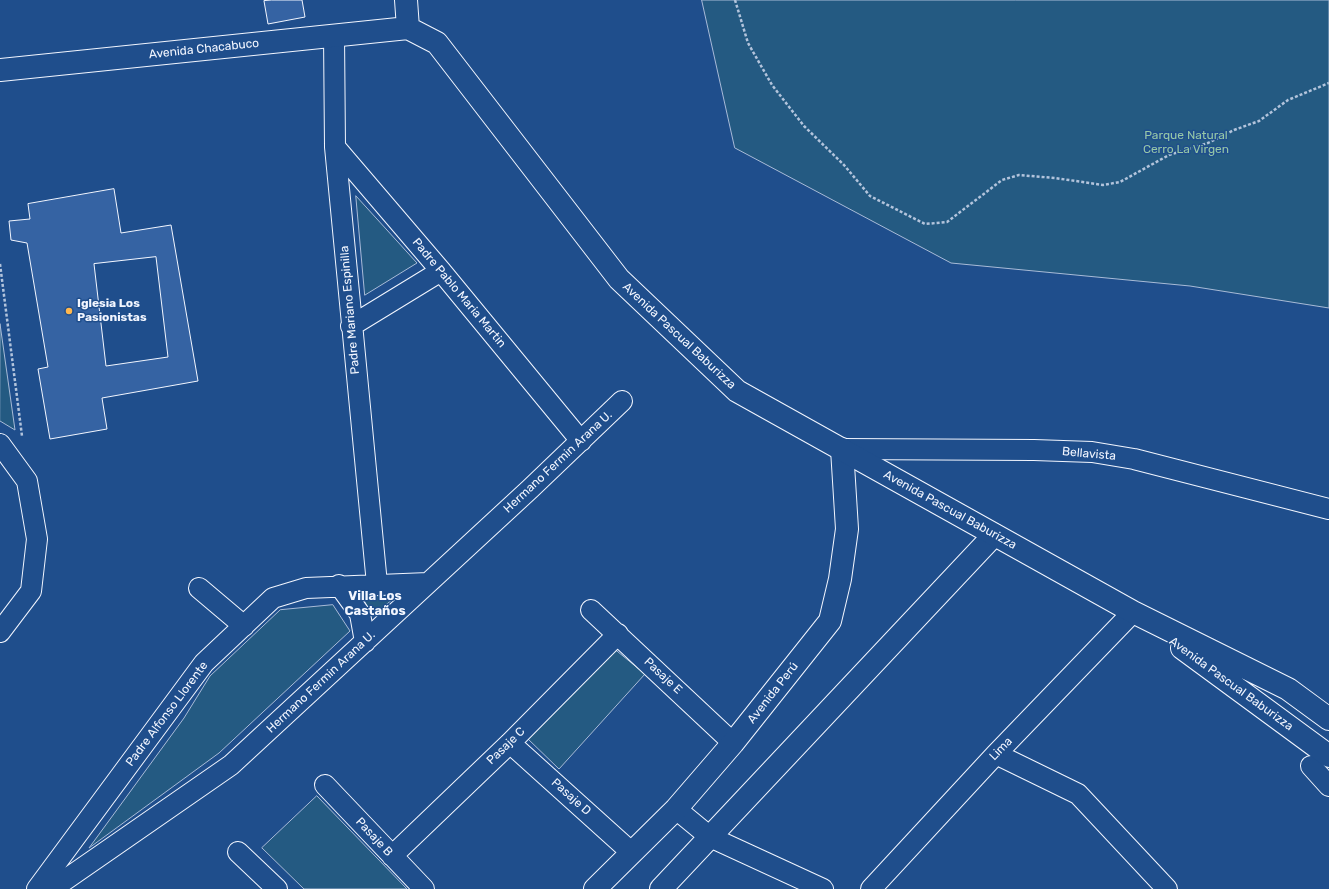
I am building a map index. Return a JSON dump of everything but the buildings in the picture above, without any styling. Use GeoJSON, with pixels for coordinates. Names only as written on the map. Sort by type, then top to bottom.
{"type":"FeatureCollection","features":[{"type":"Feature","properties":{"kind":"main road"},"geometry":{"type":"LineString","coordinates":[[406,0],[408,28]]}},
{"type":"Feature","properties":{"kind":"main road","name":"Avenida Chacabuco"},"geometry":{"type":"LineString","coordinates":[[0,70],[408,28]]}},
{"type":"Feature","properties":{"kind":"main road","name":"Avenida Pascual Baburizza"},"geometry":{"type":"LineString","coordinates":[[408,28],[437,43],[619,279],[737,391],[1133,612],[1288,689],[1329,719]]}},
{"type":"Feature","properties":{"kind":"main road","name":"Avenida Perú"},"geometry":{"type":"LineString","coordinates":[[595,889],[676,809],[733,743],[830,621],[840,579],[847,529],[842,449]]}},
{"type":"Feature","properties":{"kind":"main road"},"geometry":{"type":"LineString","coordinates":[[661,889],[994,535]]}},
{"type":"Feature","properties":{"kind":"main road","name":"Avenida Pascual Baburizza"},"geometry":{"type":"LineString","coordinates":[[1133,612],[1320,761]]}},
{"type":"Feature","properties":{"kind":"street","name":"Padre Mariano Espinilla"},"geometry":{"type":"LineString","coordinates":[[334,36],[335,147],[350,326],[377,584]]}},
{"type":"Feature","properties":{"kind":"street","name":"Padre Pablo Maria Martin"},"geometry":{"type":"LineString","coordinates":[[335,147],[441,271],[581,441]]}},
{"type":"Feature","properties":{"kind":"street"},"geometry":{"type":"LineString","coordinates":[[350,326],[441,271]]}},
{"type":"Feature","properties":{"kind":"street","name":"Hermano Fermin Arana U."},"geometry":{"type":"LineString","coordinates":[[52,889],[231,765],[581,441],[622,401]]}},
{"type":"Feature","properties":{"kind":"street"},"geometry":{"type":"LineString","coordinates":[[0,444],[27,481],[37,539],[31,591],[0,632]]}},
{"type":"Feature","properties":{"kind":"street","name":"Bellavista"},"geometry":{"type":"LineString","coordinates":[[842,449],[1027,450],[1092,452],[1134,459],[1329,509]]}},
{"type":"Feature","properties":{"kind":"street","name":"Padre Alfonso Llorente"},"geometry":{"type":"LineString","coordinates":[[37,889],[204,663],[273,598],[306,588],[428,583]]}},
{"type":"Feature","properties":{"kind":"street"},"geometry":{"type":"LineString","coordinates":[[339,586],[360,614],[365,642]]}},
{"type":"Feature","properties":{"kind":"street"},"geometry":{"type":"LineString","coordinates":[[199,588],[244,626]]}},
{"type":"Feature","properties":{"kind":"street","name":"Pasaje E"},"geometry":{"type":"LineString","coordinates":[[591,610],[733,743]]}},
{"type":"Feature","properties":{"kind":"street","name":"Lima"},"geometry":{"type":"LineString","coordinates":[[871,889],[996,754],[1133,612]]}},
{"type":"Feature","properties":{"kind":"street","name":"Pasaje C"},"geometry":{"type":"LineString","coordinates":[[392,856],[510,743],[618,634]]}},
{"type":"Feature","properties":{"kind":"street","name":"Pasaje D"},"geometry":{"type":"LineString","coordinates":[[510,743],[631,852]]}},
{"type":"Feature","properties":{"kind":"street"},"geometry":{"type":"LineString","coordinates":[[996,754],[1078,794],[1167,889]]}},
{"type":"Feature","properties":{"kind":"street","name":"Avenida Pascual Baburizza"},"geometry":{"type":"LineString","coordinates":[[1320,761],[1329,786]]}},
{"type":"Feature","properties":{"kind":"street","name":"Pasaje B"},"geometry":{"type":"LineString","coordinates":[[325,785],[424,889]]}},
{"type":"Feature","properties":{"kind":"street"},"geometry":{"type":"LineString","coordinates":[[676,809],[710,837],[823,889]]}},
{"type":"Feature","properties":{"kind":"street"},"geometry":{"type":"LineString","coordinates":[[238,852],[277,889]]}},
{"type":"Feature","properties":{"kind":"path"},"geometry":{"type":"LineString","coordinates":[[735,0],[748,43],[772,85],[804,126],[844,165],[870,196],[925,224],[947,222],[1002,180],[1019,175],[1055,178],[1103,185],[1120,182],[1169,155],[1208,144],[1234,130],[1259,121],[1288,100],[1329,83]]}},
{"type":"Feature","properties":{"kind":"path"},"geometry":{"type":"LineString","coordinates":[[0,264],[22,442]]}},
{"type":"Feature","properties":{"kind":"green space","name":"Parque Natural Cerro La Virgen"},"geometry":{"type":"Polygon","coordinates":[[[702,0],[1329,0],[1329,308],[1190,286],[951,263],[735,148],[702,0]]]}},
{"type":"Feature","properties":{"kind":"green space"},"geometry":{"type":"Polygon","coordinates":[[[356,196],[417,263],[365,295],[356,196]]]}},
{"type":"Feature","properties":{"kind":"green space"},"geometry":{"type":"Polygon","coordinates":[[[0,324],[15,430],[0,421],[0,324]]]}},
{"type":"Feature","properties":{"kind":"green space"},"geometry":{"type":"Polygon","coordinates":[[[362,595],[398,595],[372,616],[362,595]]]}},
{"type":"Feature","properties":{"kind":"green space"},"geometry":{"type":"Polygon","coordinates":[[[333,605],[350,631],[219,753],[89,848],[184,718],[210,676],[280,610],[333,605]]]}},
{"type":"Feature","properties":{"kind":"green space"},"geometry":{"type":"Polygon","coordinates":[[[612,647],[645,674],[559,769],[527,738],[612,647]]]}},
{"type":"Feature","properties":{"kind":"green space"},"geometry":{"type":"Polygon","coordinates":[[[317,796],[407,889],[304,889],[262,848],[317,796]]]}},
{"type":"Feature","properties":{"kind":"place","name":"Iglesia Los Pasionistas"},"geometry":{"type":"Point","coordinates":[69,311]}},
{"type":"Feature","properties":{"kind":"district","name":"Villa Los Castaños"},"geometry":{"type":"Point","coordinates":[375,604]}}]}
